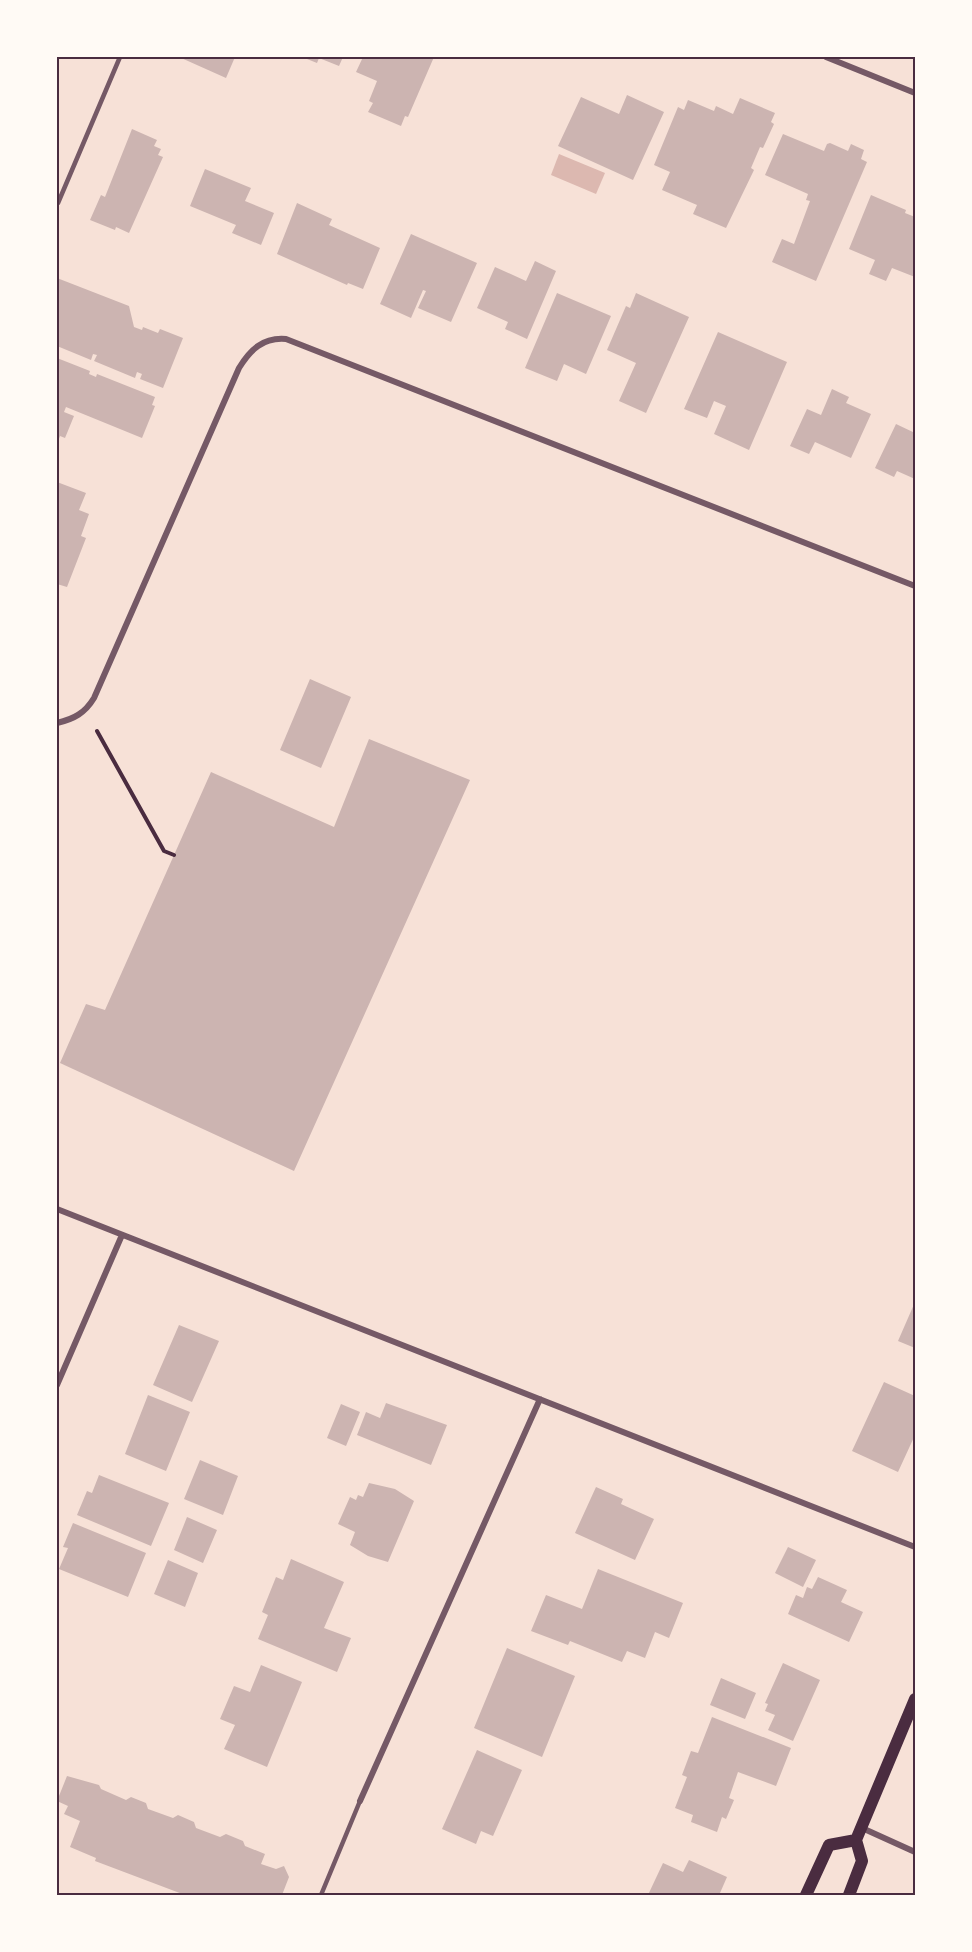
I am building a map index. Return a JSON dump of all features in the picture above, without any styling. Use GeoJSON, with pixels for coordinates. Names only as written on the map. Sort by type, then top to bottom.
{"type":"FeatureCollection","features":[{"type":"Feature","properties":{"kind":"main road"},"geometry":{"type":"LineString","coordinates":[[849,1895],[862,1861],[856,1840],[915,1699]]}},
{"type":"Feature","properties":{"kind":"main road"},"geometry":{"type":"LineString","coordinates":[[806,1895],[829,1845],[856,1840]]}},
{"type":"Feature","properties":{"kind":"street"},"geometry":{"type":"LineString","coordinates":[[826,57],[915,93]]}},
{"type":"Feature","properties":{"kind":"street"},"geometry":{"type":"LineString","coordinates":[[57,723],[69,720],[87,710],[94,698],[238,368],[247,354],[261,343],[275,338],[286,339],[915,586]]}},
{"type":"Feature","properties":{"kind":"street"},"geometry":{"type":"LineString","coordinates":[[57,1209],[915,1547]]}},
{"type":"Feature","properties":{"kind":"street"},"geometry":{"type":"LineString","coordinates":[[57,1385],[123,1235]]}},
{"type":"Feature","properties":{"kind":"street"},"geometry":{"type":"LineString","coordinates":[[360,1801],[540,1399]]}},
{"type":"Feature","properties":{"kind":"street"},"geometry":{"type":"LineString","coordinates":[[861,1827],[915,1852]]}},
{"type":"Feature","properties":{"kind":"lane"},"geometry":{"type":"LineString","coordinates":[[58,203],[120,57]]}},
{"type":"Feature","properties":{"kind":"lane"},"geometry":{"type":"LineString","coordinates":[[321,1895],[360,1801]]}},
{"type":"Feature","properties":{"kind":"path"},"geometry":{"type":"LineString","coordinates":[[96,731],[165,852],[174,855]]}},
{"type":"Feature","properties":{"kind":"shaded area"},"geometry":{"type":"Polygon","coordinates":[[[559,154],[605,173],[596,194],[551,175],[559,154]]]}},
{"type":"Feature","properties":{"kind":"building"},"geometry":{"type":"Polygon","coordinates":[[[179,57],[235,57],[226,78],[179,57]]]}},
{"type":"Feature","properties":{"kind":"building"},"geometry":{"type":"Polygon","coordinates":[[[302,57],[343,57],[339,66],[319,58],[317,63],[302,57]]]}},
{"type":"Feature","properties":{"kind":"building"},"geometry":{"type":"Polygon","coordinates":[[[363,57],[434,57],[408,117],[405,116],[401,126],[368,112],[373,103],[369,101],[377,81],[356,72],[363,57]]]}},
{"type":"Feature","properties":{"kind":"building"},"geometry":{"type":"Polygon","coordinates":[[[627,95],[664,112],[633,180],[558,146],[581,97],[619,114],[627,95]]]}},
{"type":"Feature","properties":{"kind":"building"},"geometry":{"type":"Polygon","coordinates":[[[740,98],[775,113],[771,122],[774,124],[763,148],[760,147],[751,168],[754,170],[726,228],[693,214],[697,205],[662,190],[670,172],[654,165],[678,107],[684,110],[688,100],[714,111],[716,106],[733,114],[740,98]]]}},
{"type":"Feature","properties":{"kind":"building"},"geometry":{"type":"Polygon","coordinates":[[[132,129],[157,140],[154,146],[161,149],[158,155],[163,157],[129,233],[90,220],[101,195],[105,197],[132,129]]]}},
{"type":"Feature","properties":{"kind":"building"},"geometry":{"type":"Polygon","coordinates":[[[783,134],[824,151],[830,143],[848,151],[851,144],[864,150],[861,159],[867,162],[816,281],[772,262],[782,239],[794,244],[810,201],[806,200],[808,194],[765,175],[783,134]]]}},
{"type":"Feature","properties":{"kind":"building"},"geometry":{"type":"Polygon","coordinates":[[[205,169],[251,188],[245,201],[274,213],[261,245],[232,233],[236,225],[190,206],[205,169]]]}},
{"type":"Feature","properties":{"kind":"building"},"geometry":{"type":"Polygon","coordinates":[[[871,195],[906,210],[905,213],[915,217],[915,277],[892,268],[886,281],[869,274],[875,260],[849,249],[871,195]]]}},
{"type":"Feature","properties":{"kind":"building"},"geometry":{"type":"Polygon","coordinates":[[[297,203],[332,219],[329,225],[380,248],[363,289],[348,283],[347,285],[277,254],[297,203]]]}},
{"type":"Feature","properties":{"kind":"building"},"geometry":{"type":"Polygon","coordinates":[[[411,234],[477,263],[451,322],[418,308],[426,291],[423,290],[411,318],[380,304],[411,234]]]}},
{"type":"Feature","properties":{"kind":"building"},"geometry":{"type":"Polygon","coordinates":[[[535,261],[556,271],[527,339],[505,329],[508,322],[477,308],[495,267],[526,281],[535,261]]]}},
{"type":"Feature","properties":{"kind":"building"},"geometry":{"type":"Polygon","coordinates":[[[57,278],[129,306],[134,327],[142,330],[143,327],[158,333],[160,329],[183,338],[163,388],[140,379],[142,374],[137,372],[135,378],[94,361],[97,355],[93,354],[91,360],[57,346],[57,278]]]}},
{"type":"Feature","properties":{"kind":"building"},"geometry":{"type":"Polygon","coordinates":[[[557,293],[611,316],[586,374],[564,364],[557,381],[525,368],[557,293]]]}},
{"type":"Feature","properties":{"kind":"building"},"geometry":{"type":"Polygon","coordinates":[[[636,293],[689,317],[646,413],[619,401],[636,363],[607,350],[626,306],[630,308],[636,293]]]}},
{"type":"Feature","properties":{"kind":"building"},"geometry":{"type":"Polygon","coordinates":[[[718,332],[787,362],[749,450],[714,434],[726,406],[714,401],[707,418],[684,409],[718,332]]]}},
{"type":"Feature","properties":{"kind":"building"},"geometry":{"type":"Polygon","coordinates":[[[57,358],[90,371],[89,374],[96,377],[97,374],[155,397],[152,405],[155,406],[142,438],[66,407],[64,412],[74,416],[65,438],[60,436],[57,444],[57,358]]]}},
{"type":"Feature","properties":{"kind":"building"},"geometry":{"type":"Polygon","coordinates":[[[832,389],[849,397],[846,403],[871,414],[851,458],[815,442],[809,454],[790,446],[807,409],[821,415],[832,389]]]}},
{"type":"Feature","properties":{"kind":"building"},"geometry":{"type":"Polygon","coordinates":[[[896,424],[915,433],[915,479],[897,471],[894,477],[875,468],[896,424]]]}},
{"type":"Feature","properties":{"kind":"building"},"geometry":{"type":"Polygon","coordinates":[[[57,482],[86,493],[79,510],[89,514],[81,536],[86,538],[67,587],[57,584],[57,482]]]}},
{"type":"Feature","properties":{"kind":"building"},"geometry":{"type":"Polygon","coordinates":[[[310,679],[351,697],[321,768],[280,750],[310,679]]]}},
{"type":"Feature","properties":{"kind":"building"},"geometry":{"type":"Polygon","coordinates":[[[369,739],[470,780],[294,1171],[60,1063],[86,1004],[105,1010],[211,772],[334,827],[369,739]]]}},
{"type":"Feature","properties":{"kind":"building"},"geometry":{"type":"Polygon","coordinates":[[[915,1302],[915,1348],[898,1341],[915,1302]]]}},
{"type":"Feature","properties":{"kind":"building"},"geometry":{"type":"Polygon","coordinates":[[[179,1325],[219,1341],[192,1402],[153,1385],[179,1325]]]}},
{"type":"Feature","properties":{"kind":"building"},"geometry":{"type":"Polygon","coordinates":[[[884,1382],[915,1396],[915,1435],[898,1472],[852,1451],[884,1382]]]}},
{"type":"Feature","properties":{"kind":"building"},"geometry":{"type":"Polygon","coordinates":[[[148,1395],[190,1412],[166,1471],[125,1454],[148,1395]]]}},
{"type":"Feature","properties":{"kind":"building"},"geometry":{"type":"Polygon","coordinates":[[[386,1403],[447,1425],[431,1465],[357,1435],[366,1412],[380,1418],[386,1403]]]}},
{"type":"Feature","properties":{"kind":"building"},"geometry":{"type":"Polygon","coordinates":[[[341,1404],[360,1412],[346,1446],[327,1438],[341,1404]]]}},
{"type":"Feature","properties":{"kind":"building"},"geometry":{"type":"Polygon","coordinates":[[[200,1460],[238,1476],[223,1515],[184,1499],[200,1460]]]}},
{"type":"Feature","properties":{"kind":"building"},"geometry":{"type":"Polygon","coordinates":[[[99,1475],[169,1503],[151,1546],[77,1515],[87,1491],[92,1493],[99,1475]]]}},
{"type":"Feature","properties":{"kind":"building"},"geometry":{"type":"Polygon","coordinates":[[[369,1483],[395,1489],[414,1501],[388,1562],[368,1556],[350,1545],[355,1532],[338,1524],[350,1497],[356,1500],[358,1495],[363,1497],[369,1483]]]}},
{"type":"Feature","properties":{"kind":"building"},"geometry":{"type":"Polygon","coordinates":[[[596,1487],[623,1499],[621,1504],[654,1519],[635,1560],[575,1533],[596,1487]]]}},
{"type":"Feature","properties":{"kind":"building"},"geometry":{"type":"Polygon","coordinates":[[[187,1517],[217,1530],[203,1563],[174,1550],[187,1517]]]}},
{"type":"Feature","properties":{"kind":"building"},"geometry":{"type":"Polygon","coordinates":[[[73,1523],[146,1553],[128,1597],[59,1569],[68,1548],[63,1547],[73,1523]]]}},
{"type":"Feature","properties":{"kind":"building"},"geometry":{"type":"Polygon","coordinates":[[[788,1547],[816,1560],[803,1587],[775,1573],[788,1547]]]}},
{"type":"Feature","properties":{"kind":"building"},"geometry":{"type":"Polygon","coordinates":[[[291,1559],[344,1582],[324,1628],[351,1638],[337,1672],[258,1639],[268,1615],[262,1612],[276,1577],[283,1580],[291,1559]]]}},
{"type":"Feature","properties":{"kind":"building"},"geometry":{"type":"Polygon","coordinates":[[[168,1560],[198,1573],[185,1607],[154,1594],[168,1560]]]}},
{"type":"Feature","properties":{"kind":"building"},"geometry":{"type":"Polygon","coordinates":[[[598,1569],[683,1603],[669,1638],[655,1632],[645,1658],[627,1651],[622,1662],[570,1641],[568,1645],[531,1631],[546,1595],[582,1609],[598,1569]]]}},
{"type":"Feature","properties":{"kind":"building"},"geometry":{"type":"Polygon","coordinates":[[[818,1577],[847,1590],[841,1602],[863,1612],[849,1642],[788,1614],[796,1595],[803,1598],[807,1587],[812,1589],[818,1577]]]}},
{"type":"Feature","properties":{"kind":"building"},"geometry":{"type":"Polygon","coordinates":[[[507,1648],[575,1676],[542,1757],[474,1728],[507,1648]]]}},
{"type":"Feature","properties":{"kind":"building"},"geometry":{"type":"Polygon","coordinates":[[[783,1663],[820,1680],[793,1741],[768,1730],[775,1715],[765,1711],[768,1704],[765,1703],[783,1663]]]}},
{"type":"Feature","properties":{"kind":"building"},"geometry":{"type":"Polygon","coordinates":[[[261,1665],[302,1682],[267,1767],[224,1749],[235,1725],[220,1719],[234,1686],[250,1692],[261,1665]]]}},
{"type":"Feature","properties":{"kind":"building"},"geometry":{"type":"Polygon","coordinates":[[[721,1678],[756,1693],[745,1719],[710,1705],[721,1678]]]}},
{"type":"Feature","properties":{"kind":"building"},"geometry":{"type":"Polygon","coordinates":[[[712,1717],[791,1748],[776,1786],[738,1772],[729,1798],[734,1800],[726,1819],[722,1817],[717,1832],[691,1822],[693,1815],[675,1808],[687,1777],[682,1775],[691,1751],[698,1753],[712,1717]]]}},
{"type":"Feature","properties":{"kind":"building"},"geometry":{"type":"Polygon","coordinates":[[[477,1750],[522,1770],[493,1836],[481,1831],[476,1844],[442,1829],[477,1750]]]}},
{"type":"Feature","properties":{"kind":"building"},"geometry":{"type":"Polygon","coordinates":[[[67,1776],[99,1785],[101,1789],[126,1800],[131,1797],[146,1803],[148,1809],[173,1818],[178,1815],[194,1822],[196,1828],[220,1837],[226,1834],[243,1841],[245,1846],[265,1854],[261,1864],[276,1869],[284,1866],[289,1877],[282,1895],[185,1895],[95,1861],[96,1858],[70,1847],[80,1821],[64,1814],[68,1806],[57,1801],[67,1776]]]}},
{"type":"Feature","properties":{"kind":"building"},"geometry":{"type":"Polygon","coordinates":[[[689,1860],[727,1877],[720,1893],[724,1895],[648,1895],[663,1863],[683,1872],[689,1860]]]}}]}
